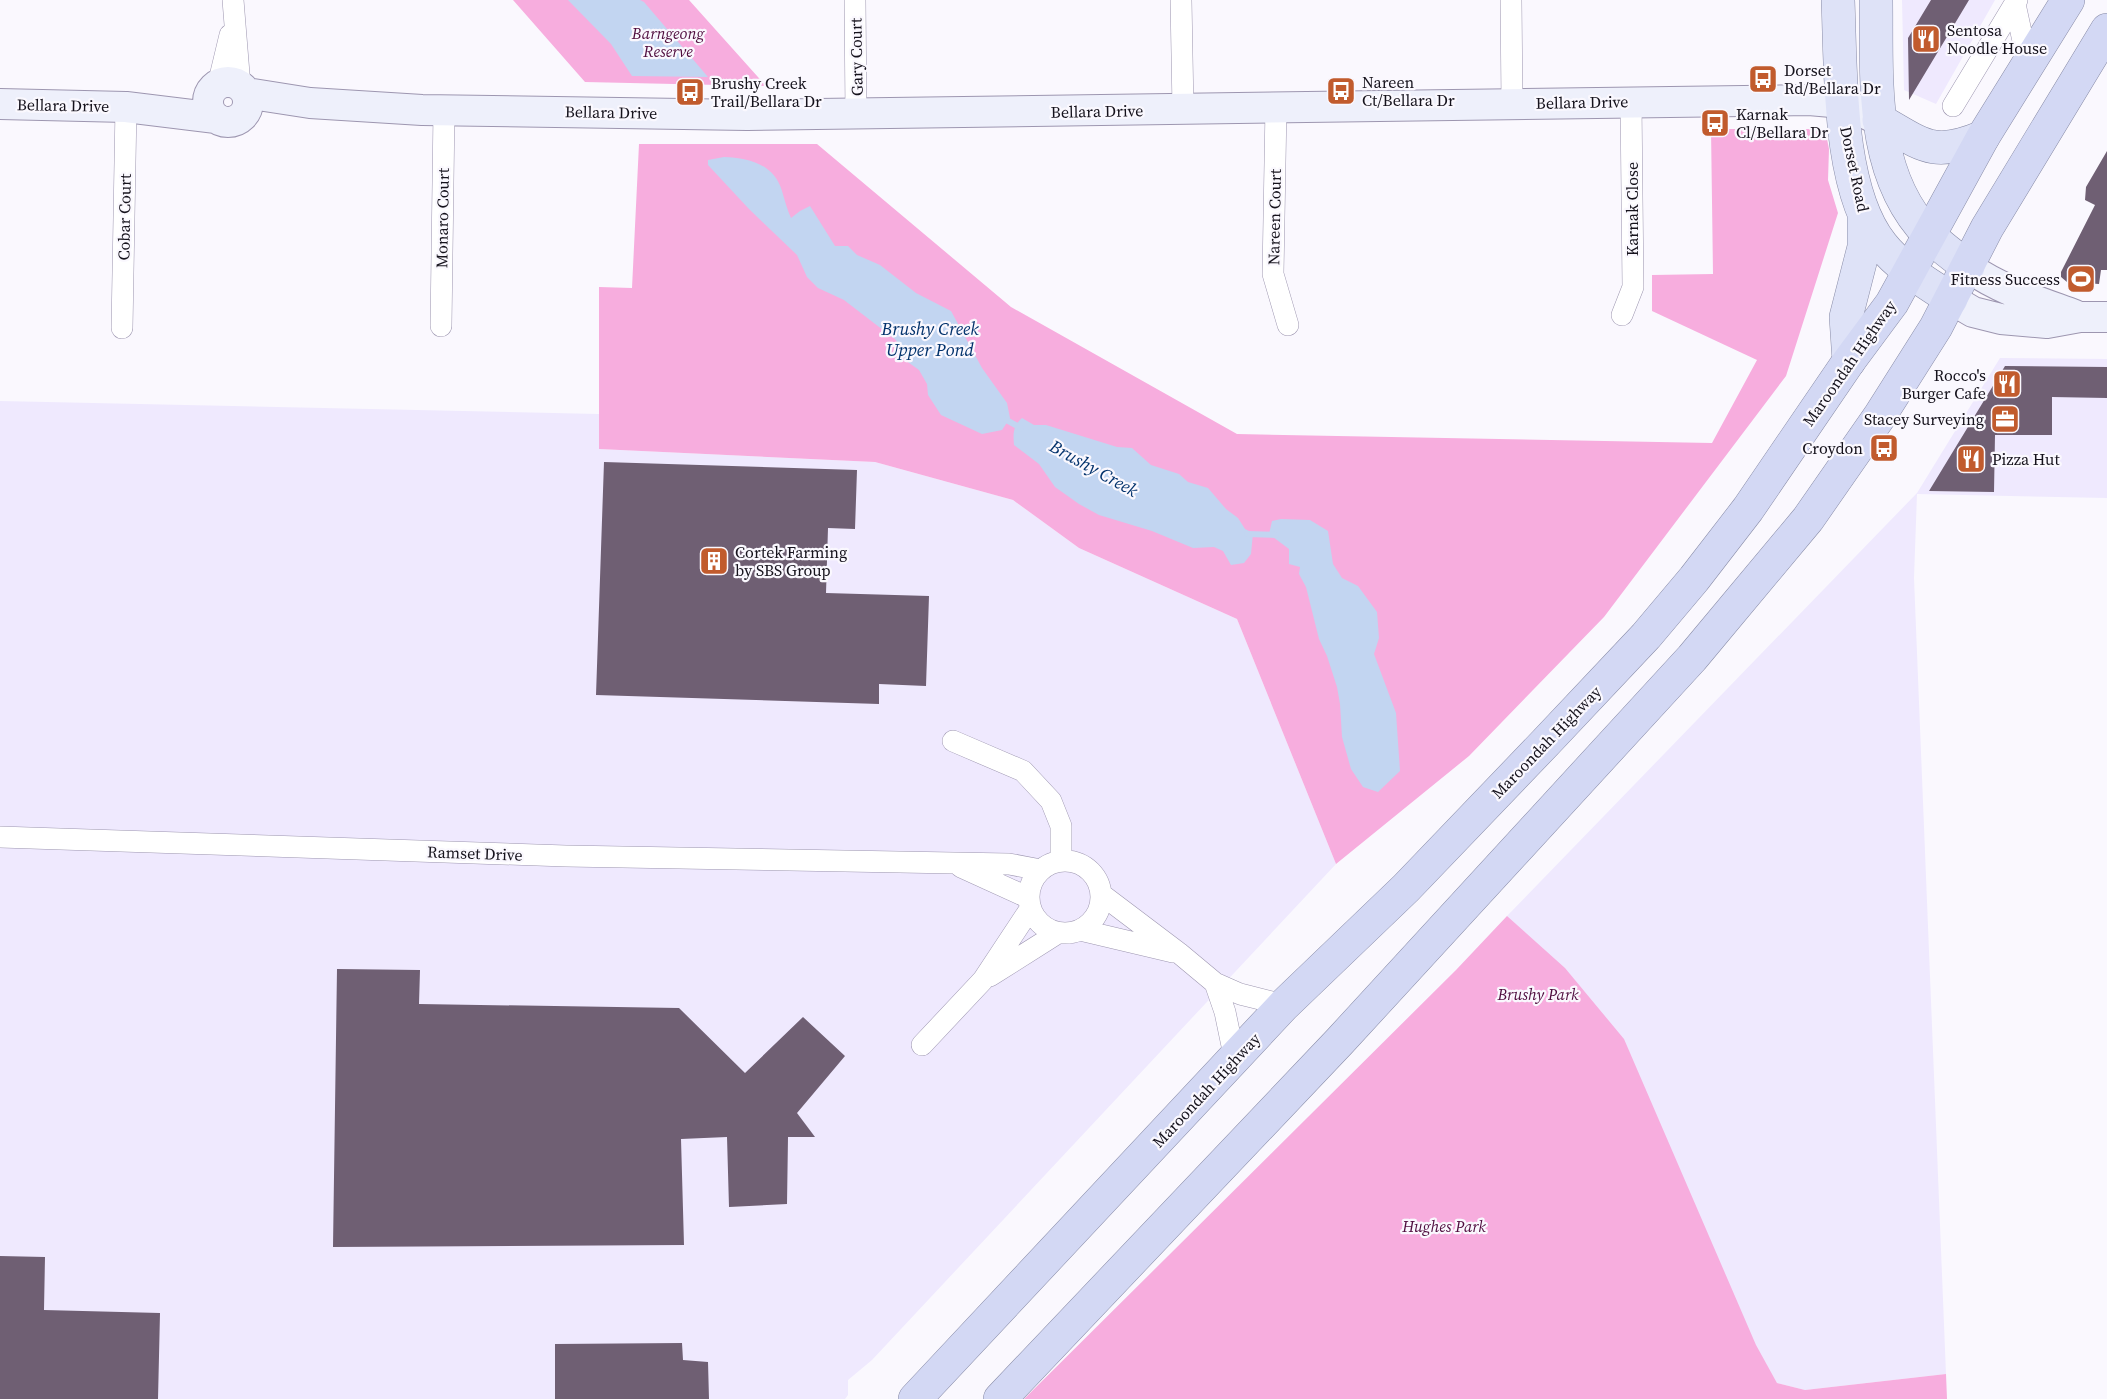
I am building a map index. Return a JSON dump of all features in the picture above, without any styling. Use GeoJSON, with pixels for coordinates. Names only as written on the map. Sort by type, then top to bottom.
{"type":"FeatureCollection","features":[{"type":"Feature","properties":{"kind":"highway","name":"Maroondah Highway"},"geometry":{"type":"LineString","coordinates":[[915,1399],[1235,1060],[1284,1005],[1406,888],[1646,636],[1694,579],[1749,509],[1849,361],[1892,303],[1983,137],[2068,0]]}},
{"type":"Feature","properties":{"kind":"highway"},"geometry":{"type":"LineString","coordinates":[[1000,1399],[1243,1145],[1692,658],[1808,519],[1879,417],[1936,327],[1987,228],[2107,30]]}},
{"type":"Feature","properties":{"kind":"main road"},"geometry":{"type":"LineString","coordinates":[[1839,12],[1877,12]]}},
{"type":"Feature","properties":{"kind":"main road","name":"Dorset Road"},"geometry":{"type":"LineString","coordinates":[[1839,12],[1843,103],[1852,170],[1864,217],[1881,244],[1909,271],[1951,299]]}},
{"type":"Feature","properties":{"kind":"main road","name":"Dorset Road"},"geometry":{"type":"LineString","coordinates":[[1877,12],[1879,120],[1893,177],[1907,206],[1929,235],[1968,267]]}},
{"type":"Feature","properties":{"kind":"main road","name":"Bellara Drive"},"geometry":{"type":"LineString","coordinates":[[0,104],[126,107],[229,98],[444,111],[856,115],[1809,99],[1843,103],[1879,120]]}},
{"type":"Feature","properties":{"kind":"main road"},"geometry":{"type":"LineString","coordinates":[[1879,120],[1920,143],[1934,148],[1945,149],[1964,145],[1983,137]]}},
{"type":"Feature","properties":{"kind":"main road"},"geometry":{"type":"LineString","coordinates":[[1849,361],[1846,317],[1864,247],[1864,217]]}},
{"type":"Feature","properties":{"kind":"main road"},"geometry":{"type":"LineString","coordinates":[[1968,267],[1990,282],[2016,294],[2094,317]]}},
{"type":"Feature","properties":{"kind":"main road"},"geometry":{"type":"LineString","coordinates":[[1951,299],[1973,312],[2001,319],[2047,323],[2094,317]]}},
{"type":"Feature","properties":{"kind":"street","name":"Gary Court"},"geometry":{"type":"LineString","coordinates":[[855,0],[856,115]]}},
{"type":"Feature","properties":{"kind":"street"},"geometry":{"type":"LineString","coordinates":[[1181,0],[1183,109]]}},
{"type":"Feature","properties":{"kind":"street"},"geometry":{"type":"LineString","coordinates":[[1511,0],[1512,103]]}},
{"type":"Feature","properties":{"kind":"street"},"geometry":{"type":"LineString","coordinates":[[2016,2],[2028,64]]}},
{"type":"Feature","properties":{"kind":"street"},"geometry":{"type":"LineString","coordinates":[[1953,105],[2016,2]]}},
{"type":"Feature","properties":{"kind":"street"},"geometry":{"type":"LineString","coordinates":[[229,98],[233,10]]}},
{"type":"Feature","properties":{"kind":"street","name":"Karnak Close"},"geometry":{"type":"LineString","coordinates":[[1622,315],[1633,287],[1631,102]]}},
{"type":"Feature","properties":{"kind":"street","name":"Cobar Court"},"geometry":{"type":"LineString","coordinates":[[122,328],[126,107]]}},
{"type":"Feature","properties":{"kind":"street","name":"Nareen Court"},"geometry":{"type":"LineString","coordinates":[[1276,107],[1274,274],[1288,325]]}},
{"type":"Feature","properties":{"kind":"street","name":"Monaro Court"},"geometry":{"type":"LineString","coordinates":[[441,326],[444,111]]}},
{"type":"Feature","properties":{"kind":"street"},"geometry":{"type":"LineString","coordinates":[[953,741],[1023,771],[1051,801],[1061,826],[1051,865],[1030,887],[1030,903],[1041,925],[1058,933],[1069,934],[1090,925],[1101,905],[1099,883],[1083,866],[1072,862],[1051,865]]}},
{"type":"Feature","properties":{"kind":"street","name":"Ramset Drive"},"geometry":{"type":"LineString","coordinates":[[0,837],[555,855],[1051,865]]}},
{"type":"Feature","properties":{"kind":"street","name":"Ramset Drive"},"geometry":{"type":"LineString","coordinates":[[951,862],[1030,903]]}},
{"type":"Feature","properties":{"kind":"street"},"geometry":{"type":"LineString","coordinates":[[1101,894],[1179,953],[1215,984],[1240,994],[1284,1005]]}},
{"type":"Feature","properties":{"kind":"street"},"geometry":{"type":"LineString","coordinates":[[922,1045],[983,980],[1030,903]]}},
{"type":"Feature","properties":{"kind":"street"},"geometry":{"type":"LineString","coordinates":[[1080,930],[1179,953]]}},
{"type":"Feature","properties":{"kind":"street"},"geometry":{"type":"LineString","coordinates":[[983,980],[1058,933]]}},
{"type":"Feature","properties":{"kind":"street"},"geometry":{"type":"LineString","coordinates":[[1215,984],[1225,1012],[1235,1060]]}},
{"type":"Feature","properties":{"kind":"shaded area"},"geometry":{"type":"Polygon","coordinates":[[[1902,0],[1995,0],[1936,104],[1904,90],[1902,0]]]}},
{"type":"Feature","properties":{"kind":"shaded area"},"geometry":{"type":"Polygon","coordinates":[[[2000,358],[2107,359],[2107,498],[1917,494],[1914,578],[1946,1374],[1805,1390],[1777,1383],[1507,916],[1917,493],[2000,358]]]}},
{"type":"Feature","properties":{"kind":"shaded area"},"geometry":{"type":"Polygon","coordinates":[[[0,401],[599,414],[599,449],[875,462],[1013,500],[1079,548],[1237,619],[1336,864],[872,1360],[848,1380],[848,1395],[845,1399],[0,1399],[0,401]]]}},
{"type":"Feature","properties":{"kind":"green space","name":"Barngeong Reserve"},"geometry":{"type":"Polygon","coordinates":[[[513,0],[689,0],[766,86],[585,82],[513,0]]]}},
{"type":"Feature","properties":{"kind":"green space"},"geometry":{"type":"Polygon","coordinates":[[[1711,129],[1820,129],[1827,139],[1828,180],[1838,213],[1786,376],[1604,617],[1469,756],[1336,864],[1237,619],[1079,548],[1013,500],[875,462],[599,449],[599,287],[632,288],[639,144],[817,144],[1011,307],[1237,434],[1712,443],[1757,360],[1652,311],[1652,275],[1713,274],[1711,129]]]}},
{"type":"Feature","properties":{"kind":"green space","name":"Hughes Park"},"geometry":{"type":"Polygon","coordinates":[[[1507,916],[1565,968],[1624,1039],[1756,1345],[1777,1383],[1805,1390],[1946,1374],[1947,1399],[1024,1399],[1456,970],[1507,916]]]}},
{"type":"Feature","properties":{"kind":"water"},"geometry":{"type":"Polygon","coordinates":[[[568,0],[640,0],[644,2],[708,77],[632,76],[611,44],[568,0]]]}},
{"type":"Feature","properties":{"kind":"water","name":"Brushy Creek Upper Pond"},"geometry":{"type":"Polygon","coordinates":[[[724,157],[751,161],[767,169],[778,182],[791,218],[810,206],[835,246],[848,246],[857,255],[880,265],[916,293],[951,311],[982,368],[1007,403],[1010,418],[1002,430],[982,434],[941,415],[928,395],[927,384],[919,370],[905,360],[896,340],[844,300],[818,288],[807,277],[797,255],[708,165],[708,160],[724,157]]]}},
{"type":"Feature","properties":{"kind":"water"},"geometry":{"type":"Polygon","coordinates":[[[1022,418],[1034,425],[1046,425],[1117,447],[1132,448],[1151,465],[1179,474],[1188,482],[1208,488],[1226,509],[1238,518],[1245,529],[1253,533],[1251,554],[1244,563],[1231,565],[1223,551],[1214,547],[1193,548],[1152,531],[1099,515],[1079,504],[1055,487],[1039,464],[1014,445],[1014,430],[1022,418]]]}},
{"type":"Feature","properties":{"kind":"water"},"geometry":{"type":"Polygon","coordinates":[[[1310,520],[1328,531],[1333,564],[1342,578],[1358,586],[1377,612],[1379,638],[1374,654],[1396,713],[1400,771],[1378,792],[1363,787],[1351,769],[1342,737],[1337,687],[1319,639],[1306,587],[1299,574],[1300,567],[1289,564],[1289,549],[1269,534],[1272,521],[1310,520]]]}},
{"type":"Feature","properties":{"kind":"building"},"geometry":{"type":"Polygon","coordinates":[[[1931,0],[1969,0],[1909,100],[1908,38],[1931,0]]]}},
{"type":"Feature","properties":{"kind":"building"},"geometry":{"type":"Polygon","coordinates":[[[2107,151],[2107,270],[2101,270],[2099,284],[2067,282],[2061,277],[2061,272],[2095,205],[2085,200],[2086,187],[2107,151]]]}},
{"type":"Feature","properties":{"kind":"building"},"geometry":{"type":"Polygon","coordinates":[[[2005,366],[2107,367],[2107,398],[2052,397],[2052,435],[1995,435],[1994,492],[1929,491],[2005,366]]]}},
{"type":"Feature","properties":{"kind":"building","name":"Cortek Farming by SBS Group"},"geometry":{"type":"Polygon","coordinates":[[[604,462],[857,470],[855,529],[828,528],[826,593],[929,596],[926,686],[879,684],[879,704],[596,695],[604,462]]]}},
{"type":"Feature","properties":{"kind":"building"},"geometry":{"type":"Polygon","coordinates":[[[337,969],[420,970],[419,1004],[679,1008],[745,1073],[803,1017],[845,1056],[797,1113],[815,1137],[788,1137],[787,1204],[729,1207],[727,1137],[681,1139],[684,1245],[333,1247],[337,969]]]}},
{"type":"Feature","properties":{"kind":"building"},"geometry":{"type":"Polygon","coordinates":[[[0,1256],[45,1257],[44,1310],[160,1313],[158,1399],[0,1399],[0,1256]]]}},
{"type":"Feature","properties":{"kind":"building"},"geometry":{"type":"Polygon","coordinates":[[[682,1343],[683,1360],[708,1362],[709,1399],[555,1399],[555,1344],[682,1343]]]}},
{"type":"Feature","properties":{"kind":"waterway","name":"Brushy Creek"},"geometry":{"type":"LineString","coordinates":[[1001,417],[1021,428]]}},
{"type":"Feature","properties":{"kind":"waterway","name":"Brushy Creek"},"geometry":{"type":"LineString","coordinates":[[1247,534],[1276,535]]}},
{"type":"Feature","properties":{"kind":"place","name":"Sentosa Noodle House"},"geometry":{"type":"Point","coordinates":[1926,39]}},
{"type":"Feature","properties":{"kind":"place","name":"Dorset Rd/Bellara Dr"},"geometry":{"type":"Point","coordinates":[1763,79]}},
{"type":"Feature","properties":{"kind":"place","name":"Nareen Ct/Bellara Dr"},"geometry":{"type":"Point","coordinates":[1341,91]}},
{"type":"Feature","properties":{"kind":"place","name":"Brushy Creek Trail/Bellara Dr"},"geometry":{"type":"Point","coordinates":[690,92]}},
{"type":"Feature","properties":{"kind":"place","name":"Karnak Cl/Bellara Dr"},"geometry":{"type":"Point","coordinates":[1715,123]}},
{"type":"Feature","properties":{"kind":"place","name":"Fitness Success"},"geometry":{"type":"Point","coordinates":[2081,279]}},
{"type":"Feature","properties":{"kind":"place","name":"Rocco's Burger Cafe"},"geometry":{"type":"Point","coordinates":[2007,384]}},
{"type":"Feature","properties":{"kind":"place","name":"Stacey Surveying"},"geometry":{"type":"Point","coordinates":[2005,419]}},
{"type":"Feature","properties":{"kind":"place","name":"Croydon"},"geometry":{"type":"Point","coordinates":[1884,448]}},
{"type":"Feature","properties":{"kind":"place","name":"Pizza Hut"},"geometry":{"type":"Point","coordinates":[1971,459]}},
{"type":"Feature","properties":{"kind":"place","name":"Cortek Farming by SBS Group"},"geometry":{"type":"Point","coordinates":[714,561]}},
{"type":"Feature","properties":{"kind":"park label","name":"Brushy Park"},"geometry":{"type":"Point","coordinates":[1538,994]}}]}
